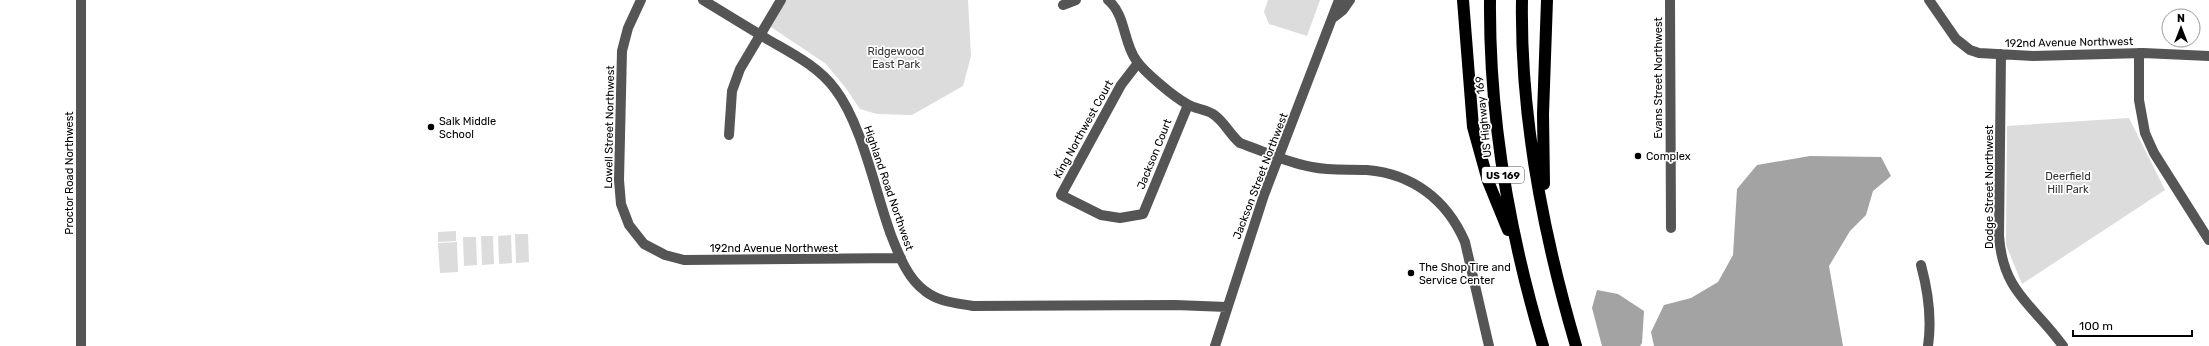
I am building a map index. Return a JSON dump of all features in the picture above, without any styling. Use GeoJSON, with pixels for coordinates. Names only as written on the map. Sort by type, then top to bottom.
{"type":"FeatureCollection","features":[{"type":"Feature","properties":{"kind":"highway"},"geometry":{"type":"LineString","coordinates":[[1463,0],[1473,127],[1488,181],[1518,253]]}},
{"type":"Feature","properties":{"kind":"highway","name":"US Highway 169"},"geometry":{"type":"LineString","coordinates":[[1490,0],[1491,64],[1496,128],[1518,253],[1544,346]]}},
{"type":"Feature","properties":{"kind":"highway"},"geometry":{"type":"LineString","coordinates":[[1547,0],[1543,178],[1550,249]]}},
{"type":"Feature","properties":{"kind":"highway","name":"US 169"},"geometry":{"type":"LineString","coordinates":[[1522,2],[1525,87],[1529,126],[1550,249],[1576,346]]}},
{"type":"Feature","properties":{"kind":"street","name":"Proctor Road Northwest"},"geometry":{"type":"LineString","coordinates":[[81,0],[81,346]]}},
{"type":"Feature","properties":{"kind":"street","name":"Lowell Street Northwest"},"geometry":{"type":"LineString","coordinates":[[641,0],[628,28],[622,51],[619,180],[621,204],[629,225],[635,235],[650,249]]}},
{"type":"Feature","properties":{"kind":"street","name":"Highland Road Northwest"},"geometry":{"type":"LineString","coordinates":[[702,0],[760,34],[825,77],[843,100],[856,128],[900,258],[909,274],[926,292],[936,298],[960,304],[1010,306],[1175,305],[1227,307]]}},
{"type":"Feature","properties":{"kind":"street"},"geometry":{"type":"LineString","coordinates":[[729,135],[732,91],[740,69],[781,0]]}},
{"type":"Feature","properties":{"kind":"street"},"geometry":{"type":"LineString","coordinates":[[1063,5],[1076,0]]}},
{"type":"Feature","properties":{"kind":"street"},"geometry":{"type":"LineString","coordinates":[[1108,0],[1118,11],[1130,50],[1138,63],[1188,105],[1212,113],[1240,143],[1323,169],[1366,170],[1393,175],[1419,186],[1441,204],[1459,228],[1465,242],[1489,346]]}},
{"type":"Feature","properties":{"kind":"street","name":"Jackson Street Northwest"},"geometry":{"type":"LineString","coordinates":[[1215,346],[1248,239],[1284,158],[1339,0]]}},
{"type":"Feature","properties":{"kind":"street","name":"Jackson Street Northwest"},"geometry":{"type":"LineString","coordinates":[[1334,17],[1343,10],[1350,0]]}},
{"type":"Feature","properties":{"kind":"street","name":"Evans Street Northwest"},"geometry":{"type":"LineString","coordinates":[[1670,0],[1671,228]]}},
{"type":"Feature","properties":{"kind":"street","name":"192nd Avenue Northwest"},"geometry":{"type":"LineString","coordinates":[[1929,0],[1949,31],[1963,46],[1979,53],[2033,56],[2139,53],[2209,56]]}},
{"type":"Feature","properties":{"kind":"street"},"geometry":{"type":"LineString","coordinates":[[2139,53],[2139,100],[2145,133],[2158,160],[2209,240]]}},
{"type":"Feature","properties":{"kind":"street","name":"Dodge Street Northwest"},"geometry":{"type":"LineString","coordinates":[[2001,54],[1999,236],[2003,262],[2016,292],[2063,346]]}},
{"type":"Feature","properties":{"kind":"street","name":"King Northwest Court"},"geometry":{"type":"LineString","coordinates":[[1138,63],[1121,86],[1061,196],[1101,215],[1120,218],[1144,214]]}},
{"type":"Feature","properties":{"kind":"street","name":"Jackson Court"},"geometry":{"type":"LineString","coordinates":[[1144,214],[1188,105]]}},
{"type":"Feature","properties":{"kind":"street","name":"192nd Avenue Northwest"},"geometry":{"type":"LineString","coordinates":[[650,249],[674,258],[697,261],[900,258]]}},
{"type":"Feature","properties":{"kind":"street"},"geometry":{"type":"LineString","coordinates":[[1921,265],[1926,282],[1929,308],[1928,346]]}},
{"type":"Feature","properties":{"kind":"green space","name":"Ridgewood East Park"},"geometry":{"type":"Polygon","coordinates":[[[786,0],[968,0],[971,56],[963,86],[912,115],[877,114],[860,109],[845,87],[826,64],[771,27],[786,0]]]}},
{"type":"Feature","properties":{"kind":"green space"},"geometry":{"type":"Polygon","coordinates":[[[1268,0],[1320,0],[1307,36],[1269,24],[1264,12],[1268,0]]]}},
{"type":"Feature","properties":{"kind":"green space","name":"Deerfield Hill Park"},"geometry":{"type":"Polygon","coordinates":[[[2129,118],[2165,190],[2022,284],[2006,245],[2007,126],[2129,118]]]}},
{"type":"Feature","properties":{"kind":"green space"},"geometry":{"type":"Polygon","coordinates":[[[456,231],[456,241],[438,242],[438,232],[456,231]]]}},
{"type":"Feature","properties":{"kind":"green space"},"geometry":{"type":"Polygon","coordinates":[[[515,234],[528,234],[529,262],[516,263],[515,234]]]}},
{"type":"Feature","properties":{"kind":"green space"},"geometry":{"type":"Polygon","coordinates":[[[511,235],[512,263],[499,264],[498,236],[511,235]]]}},
{"type":"Feature","properties":{"kind":"green space"},"geometry":{"type":"Polygon","coordinates":[[[481,236],[493,236],[494,264],[482,265],[481,236]]]}},
{"type":"Feature","properties":{"kind":"green space"},"geometry":{"type":"Polygon","coordinates":[[[463,237],[476,237],[477,265],[464,266],[463,237]]]}},
{"type":"Feature","properties":{"kind":"green space"},"geometry":{"type":"Polygon","coordinates":[[[457,242],[458,272],[440,273],[438,243],[457,242]]]}},
{"type":"Feature","properties":{"kind":"shaded area"},"geometry":{"type":"Polygon","coordinates":[[[1810,156],[1881,157],[1891,176],[1873,191],[1866,215],[1850,231],[1829,266],[1843,346],[1654,346],[1651,332],[1664,305],[1691,298],[1718,282],[1733,255],[1737,189],[1757,165],[1810,156]]]}},
{"type":"Feature","properties":{"kind":"shaded area"},"geometry":{"type":"Polygon","coordinates":[[[1597,290],[1618,294],[1644,311],[1642,343],[1640,346],[1602,346],[1592,308],[1597,290]]]}},
{"type":"Feature","properties":{"kind":"place","name":"Salk Middle School"},"geometry":{"type":"Point","coordinates":[431,127]}},
{"type":"Feature","properties":{"kind":"place","name":"Complex"},"geometry":{"type":"Point","coordinates":[1638,156]}},
{"type":"Feature","properties":{"kind":"place","name":"The Shop Tire and Service Center"},"geometry":{"type":"Point","coordinates":[1411,273]}}]}
